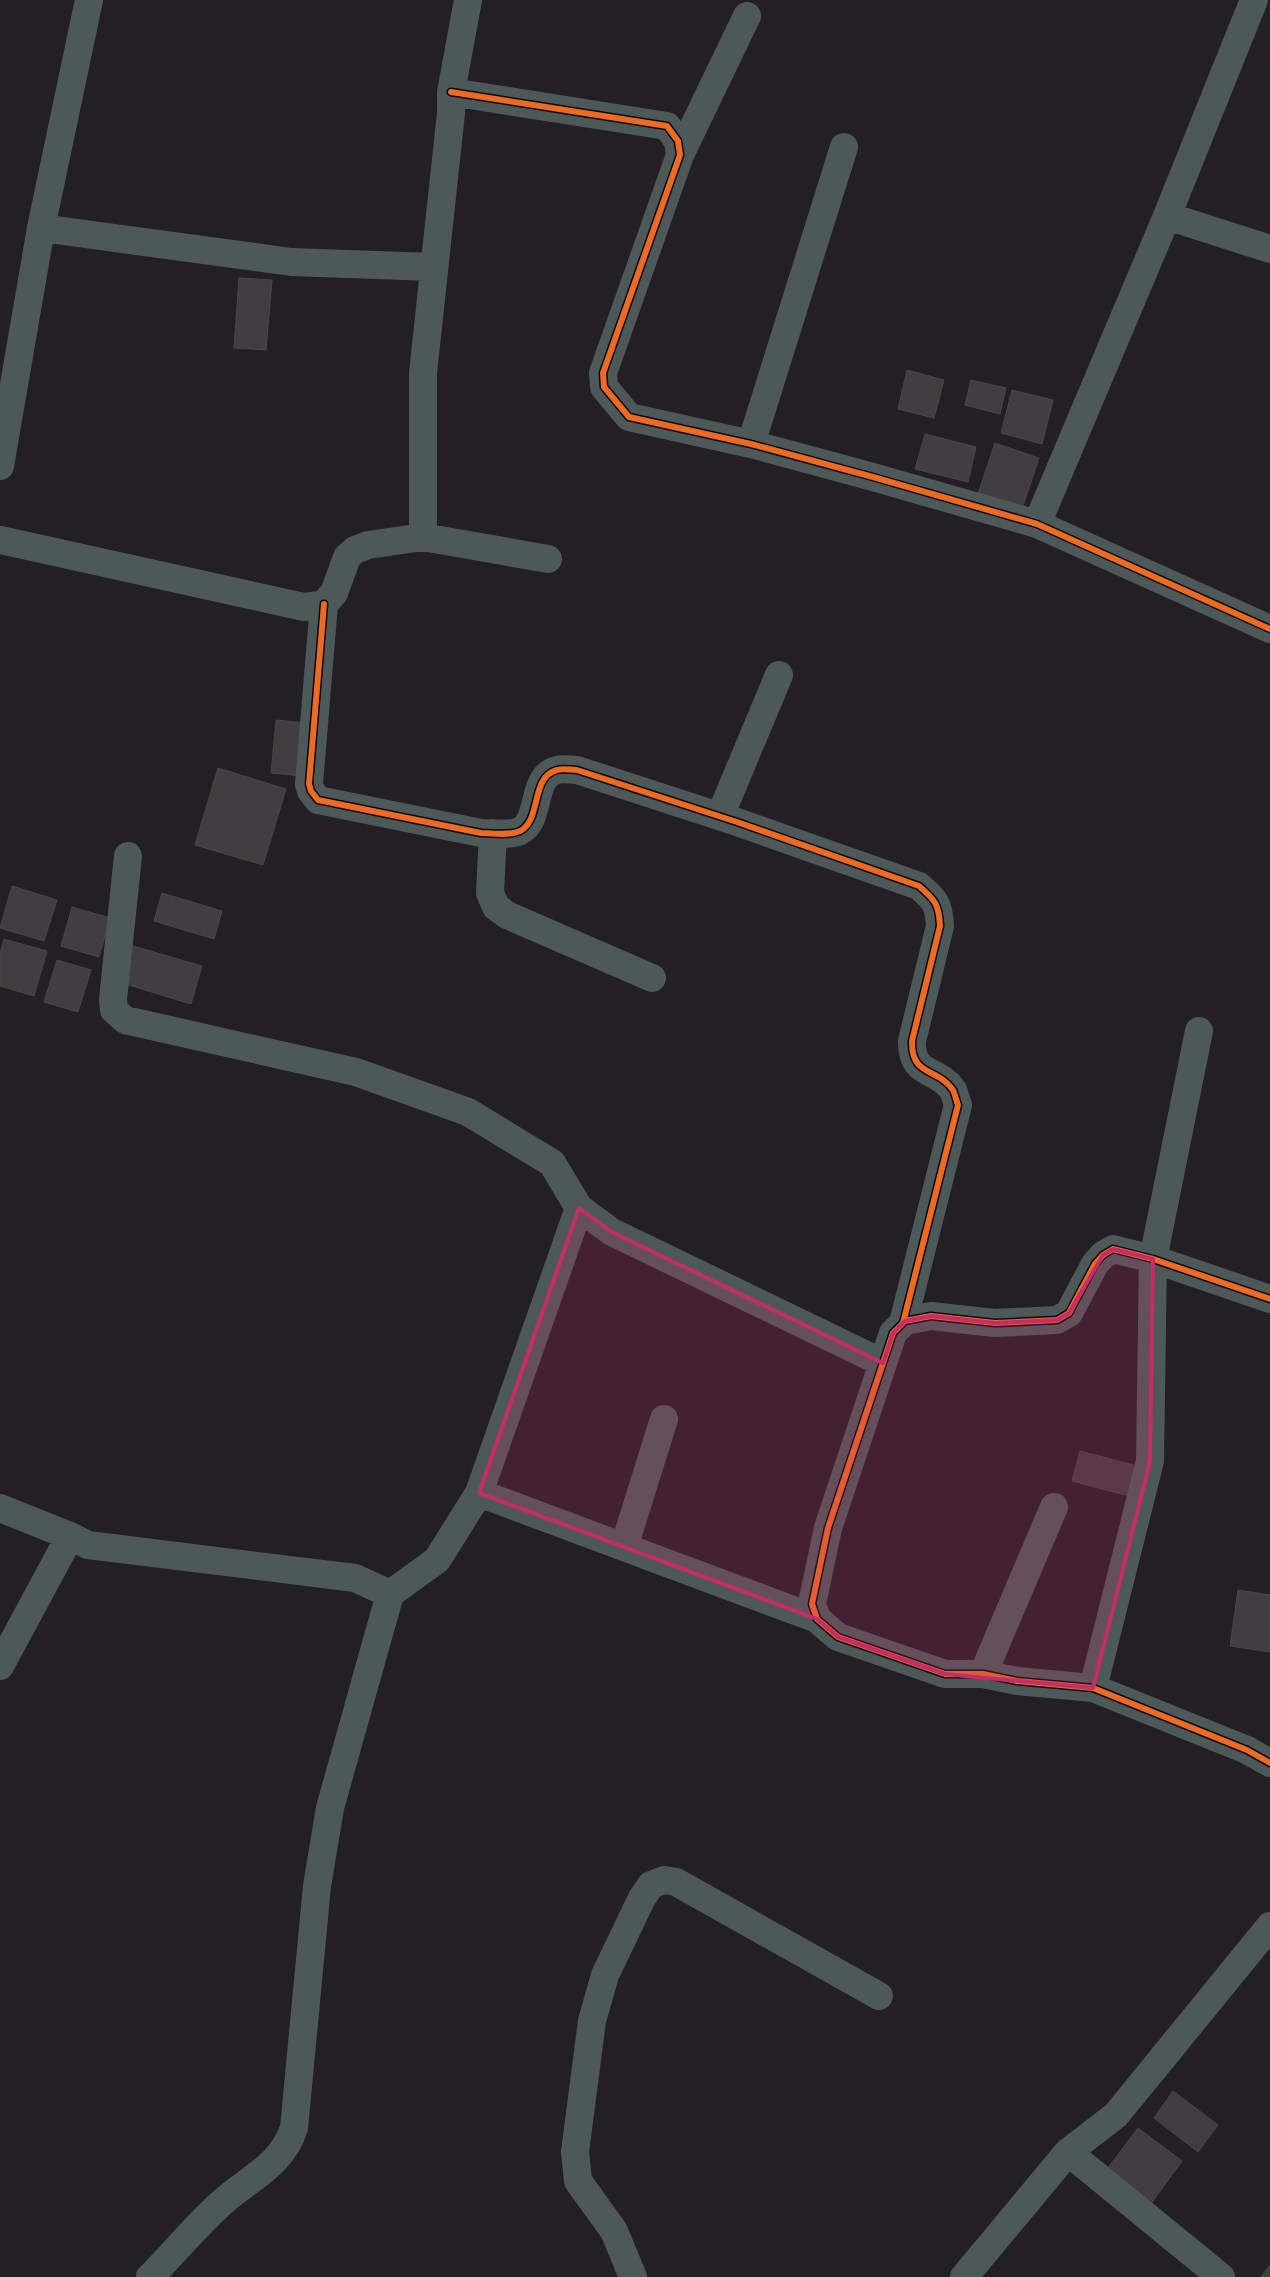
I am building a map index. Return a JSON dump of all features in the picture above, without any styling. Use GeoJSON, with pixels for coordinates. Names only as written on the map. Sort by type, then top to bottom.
{"type":"FeatureCollection","features":[{"type":"Feature","properties":{"kind":"street"},"geometry":{"type":"LineString","coordinates":[[0,466],[41,228],[88,0]]}},
{"type":"Feature","properties":{"kind":"street"},"geometry":{"type":"LineString","coordinates":[[423,537],[423,373],[451,113],[451,92],[468,0]]}},
{"type":"Feature","properties":{"kind":"street"},"geometry":{"type":"LineString","coordinates":[[1037,524],[1167,216],[1254,0]]}},
{"type":"Feature","properties":{"kind":"street"},"geometry":{"type":"LineString","coordinates":[[747,16],[680,155],[604,373],[604,387],[629,417],[751,444],[1037,524],[1270,629]]}},
{"type":"Feature","properties":{"kind":"street"},"geometry":{"type":"LineString","coordinates":[[451,92],[667,126],[678,141],[680,155]]}},
{"type":"Feature","properties":{"kind":"street"},"geometry":{"type":"LineString","coordinates":[[751,444],[844,147]]}},
{"type":"Feature","properties":{"kind":"street"},"geometry":{"type":"LineString","coordinates":[[1167,216],[1270,249]]}},
{"type":"Feature","properties":{"kind":"street"},"geometry":{"type":"LineString","coordinates":[[41,228],[291,262],[433,268]]}},
{"type":"Feature","properties":{"kind":"street"},"geometry":{"type":"LineString","coordinates":[[548,559],[423,537],[368,545],[355,550],[347,557],[334,593],[324,604],[309,784],[311,791],[318,800],[480,833],[519,831],[528,824],[543,782],[549,774],[558,769],[576,770],[720,816],[919,886],[939,907],[940,926],[912,1041],[912,1054],[917,1065],[946,1082],[953,1091],[958,1105],[903,1322],[893,1333],[828,1528],[812,1604],[818,1619]]}},
{"type":"Feature","properties":{"kind":"street"},"geometry":{"type":"LineString","coordinates":[[0,540],[304,606],[324,604]]}},
{"type":"Feature","properties":{"kind":"street"},"geometry":{"type":"LineString","coordinates":[[720,816],[778,675]]}},
{"type":"Feature","properties":{"kind":"street"},"geometry":{"type":"LineString","coordinates":[[494,833],[490,893],[496,907],[507,915],[652,978]]}},
{"type":"Feature","properties":{"kind":"street"},"geometry":{"type":"LineString","coordinates":[[128,856],[113,998],[114,1010],[125,1020],[356,1072],[468,1112],[552,1163],[579,1208],[612,1232],[883,1362]]}},
{"type":"Feature","properties":{"kind":"street"},"geometry":{"type":"LineString","coordinates":[[1093,1688],[1150,1461],[1153,1259],[1199,1031]]}},
{"type":"Feature","properties":{"kind":"street"},"geometry":{"type":"LineString","coordinates":[[150,2277],[225,2200],[257,2177],[280,2156],[290,2141],[294,2128],[317,1886],[330,1808],[390,1594],[437,1560],[479,1493],[579,1208]]}},
{"type":"Feature","properties":{"kind":"street"},"geometry":{"type":"LineString","coordinates":[[903,1322],[931,1316],[995,1323],[1057,1320],[1069,1313],[1095,1264],[1103,1255],[1113,1249],[1153,1259],[1270,1299]]}},
{"type":"Feature","properties":{"kind":"street"},"geometry":{"type":"LineString","coordinates":[[624,1547],[664,1419]]}},
{"type":"Feature","properties":{"kind":"street"},"geometry":{"type":"LineString","coordinates":[[479,1493],[818,1619],[838,1637],[945,1674],[983,1674],[1017,1681],[1093,1688],[1247,1750],[1270,1763]]}},
{"type":"Feature","properties":{"kind":"street"},"geometry":{"type":"LineString","coordinates":[[983,1674],[1054,1507]]}},
{"type":"Feature","properties":{"kind":"street"},"geometry":{"type":"LineString","coordinates":[[0,1508],[88,1545],[355,1578],[390,1594]]}},
{"type":"Feature","properties":{"kind":"street"},"geometry":{"type":"LineString","coordinates":[[0,1666],[70,1536]]}},
{"type":"Feature","properties":{"kind":"street"},"geometry":{"type":"LineString","coordinates":[[632,2277],[614,2231],[578,2181],[575,2152],[592,2021],[605,1975],[642,1898],[651,1885],[664,1880],[676,1882],[879,1996]]}},
{"type":"Feature","properties":{"kind":"street"},"geometry":{"type":"LineString","coordinates":[[964,2277],[1068,2152],[1116,2115],[1270,1926]]}},
{"type":"Feature","properties":{"kind":"street"},"geometry":{"type":"LineString","coordinates":[[1068,2152],[1221,2277]]}},
{"type":"Feature","properties":{"kind":"highlighted area"},"geometry":{"type":"Polygon","coordinates":[[[579,1208],[612,1232],[883,1363],[893,1333],[905,1321],[931,1316],[995,1323],[1057,1320],[1069,1313],[1103,1255],[1113,1249],[1153,1259],[1150,1461],[1093,1688],[945,1674],[838,1637],[817,1619],[479,1493],[579,1208]]]}},
{"type":"Feature","properties":{"kind":"building"},"geometry":{"type":"Polygon","coordinates":[[[239,278],[272,280],[266,350],[234,348],[239,278]]]}},
{"type":"Feature","properties":{"kind":"building"},"geometry":{"type":"Polygon","coordinates":[[[907,370],[944,380],[934,418],[898,409],[907,370]]]}},
{"type":"Feature","properties":{"kind":"building"},"geometry":{"type":"Polygon","coordinates":[[[971,380],[1006,388],[1000,414],[965,405],[971,380]]]}},
{"type":"Feature","properties":{"kind":"building"},"geometry":{"type":"Polygon","coordinates":[[[1012,390],[1053,400],[1042,444],[1001,433],[1012,390]]]}},
{"type":"Feature","properties":{"kind":"building"},"geometry":{"type":"Polygon","coordinates":[[[925,434],[976,447],[968,482],[915,469],[925,434]]]}},
{"type":"Feature","properties":{"kind":"building"},"geometry":{"type":"Polygon","coordinates":[[[995,443],[1039,458],[1022,509],[978,494],[995,443]]]}},
{"type":"Feature","properties":{"kind":"building"},"geometry":{"type":"Polygon","coordinates":[[[276,720],[306,723],[301,776],[271,773],[276,720]]]}},
{"type":"Feature","properties":{"kind":"building"},"geometry":{"type":"Polygon","coordinates":[[[218,768],[286,789],[263,865],[195,845],[218,768]]]}},
{"type":"Feature","properties":{"kind":"building"},"geometry":{"type":"Polygon","coordinates":[[[12,886],[57,900],[44,941],[0,928],[12,886]]]}},
{"type":"Feature","properties":{"kind":"building"},"geometry":{"type":"Polygon","coordinates":[[[162,893],[222,911],[214,939],[154,921],[162,893]]]}},
{"type":"Feature","properties":{"kind":"building"},"geometry":{"type":"Polygon","coordinates":[[[72,907],[110,918],[99,957],[61,946],[72,907]]]}},
{"type":"Feature","properties":{"kind":"building"},"geometry":{"type":"Polygon","coordinates":[[[4,939],[47,951],[34,996],[0,986],[0,954],[4,939]]]}},
{"type":"Feature","properties":{"kind":"building"},"geometry":{"type":"Polygon","coordinates":[[[133,946],[202,966],[191,1004],[122,983],[133,946]]]}},
{"type":"Feature","properties":{"kind":"building"},"geometry":{"type":"Polygon","coordinates":[[[57,960],[91,970],[78,1012],[44,1002],[57,960]]]}},
{"type":"Feature","properties":{"kind":"building"},"geometry":{"type":"Polygon","coordinates":[[[1080,1451],[1141,1467],[1133,1497],[1072,1481],[1080,1451]]]}},
{"type":"Feature","properties":{"kind":"building"},"geometry":{"type":"Polygon","coordinates":[[[1238,1590],[1270,1595],[1270,1652],[1230,1646],[1238,1590]]]}},
{"type":"Feature","properties":{"kind":"building"},"geometry":{"type":"Polygon","coordinates":[[[1173,2091],[1218,2125],[1198,2152],[1154,2118],[1173,2091]]]}},
{"type":"Feature","properties":{"kind":"building"},"geometry":{"type":"Polygon","coordinates":[[[1138,2128],[1182,2161],[1150,2205],[1105,2172],[1138,2128]]]}},
{"type":"Feature","properties":{"kind":"building"},"geometry":{"type":"Polygon","coordinates":[[[1270,2265],[1270,2277],[1261,2277],[1270,2265]]]}},
{"type":"Feature","properties":{"kind":"cycle path"},"geometry":{"type":"LineString","coordinates":[[451,92],[667,126],[678,141],[680,155],[603,373],[604,387],[629,417],[751,444],[1037,524],[1270,629]]}},
{"type":"Feature","properties":{"kind":"cycle path"},"geometry":{"type":"LineString","coordinates":[[324,604],[309,784],[311,791],[318,800],[481,833],[511,833],[520,831],[527,826],[539,789],[549,774],[559,769],[577,770],[737,822],[919,886],[929,895],[939,912],[940,926],[912,1041],[913,1052],[920,1066],[947,1083],[953,1090],[958,1105],[903,1323]]}},
{"type":"Feature","properties":{"kind":"cycle path"},"geometry":{"type":"LineString","coordinates":[[1270,1299],[1153,1259],[1113,1249],[1103,1255],[1095,1264],[1069,1313],[1057,1320],[995,1323],[931,1316],[905,1321],[893,1333],[828,1528],[812,1604],[817,1619],[838,1637],[945,1674],[983,1674],[1017,1681],[1093,1688],[1247,1750],[1270,1763]]}}]}
